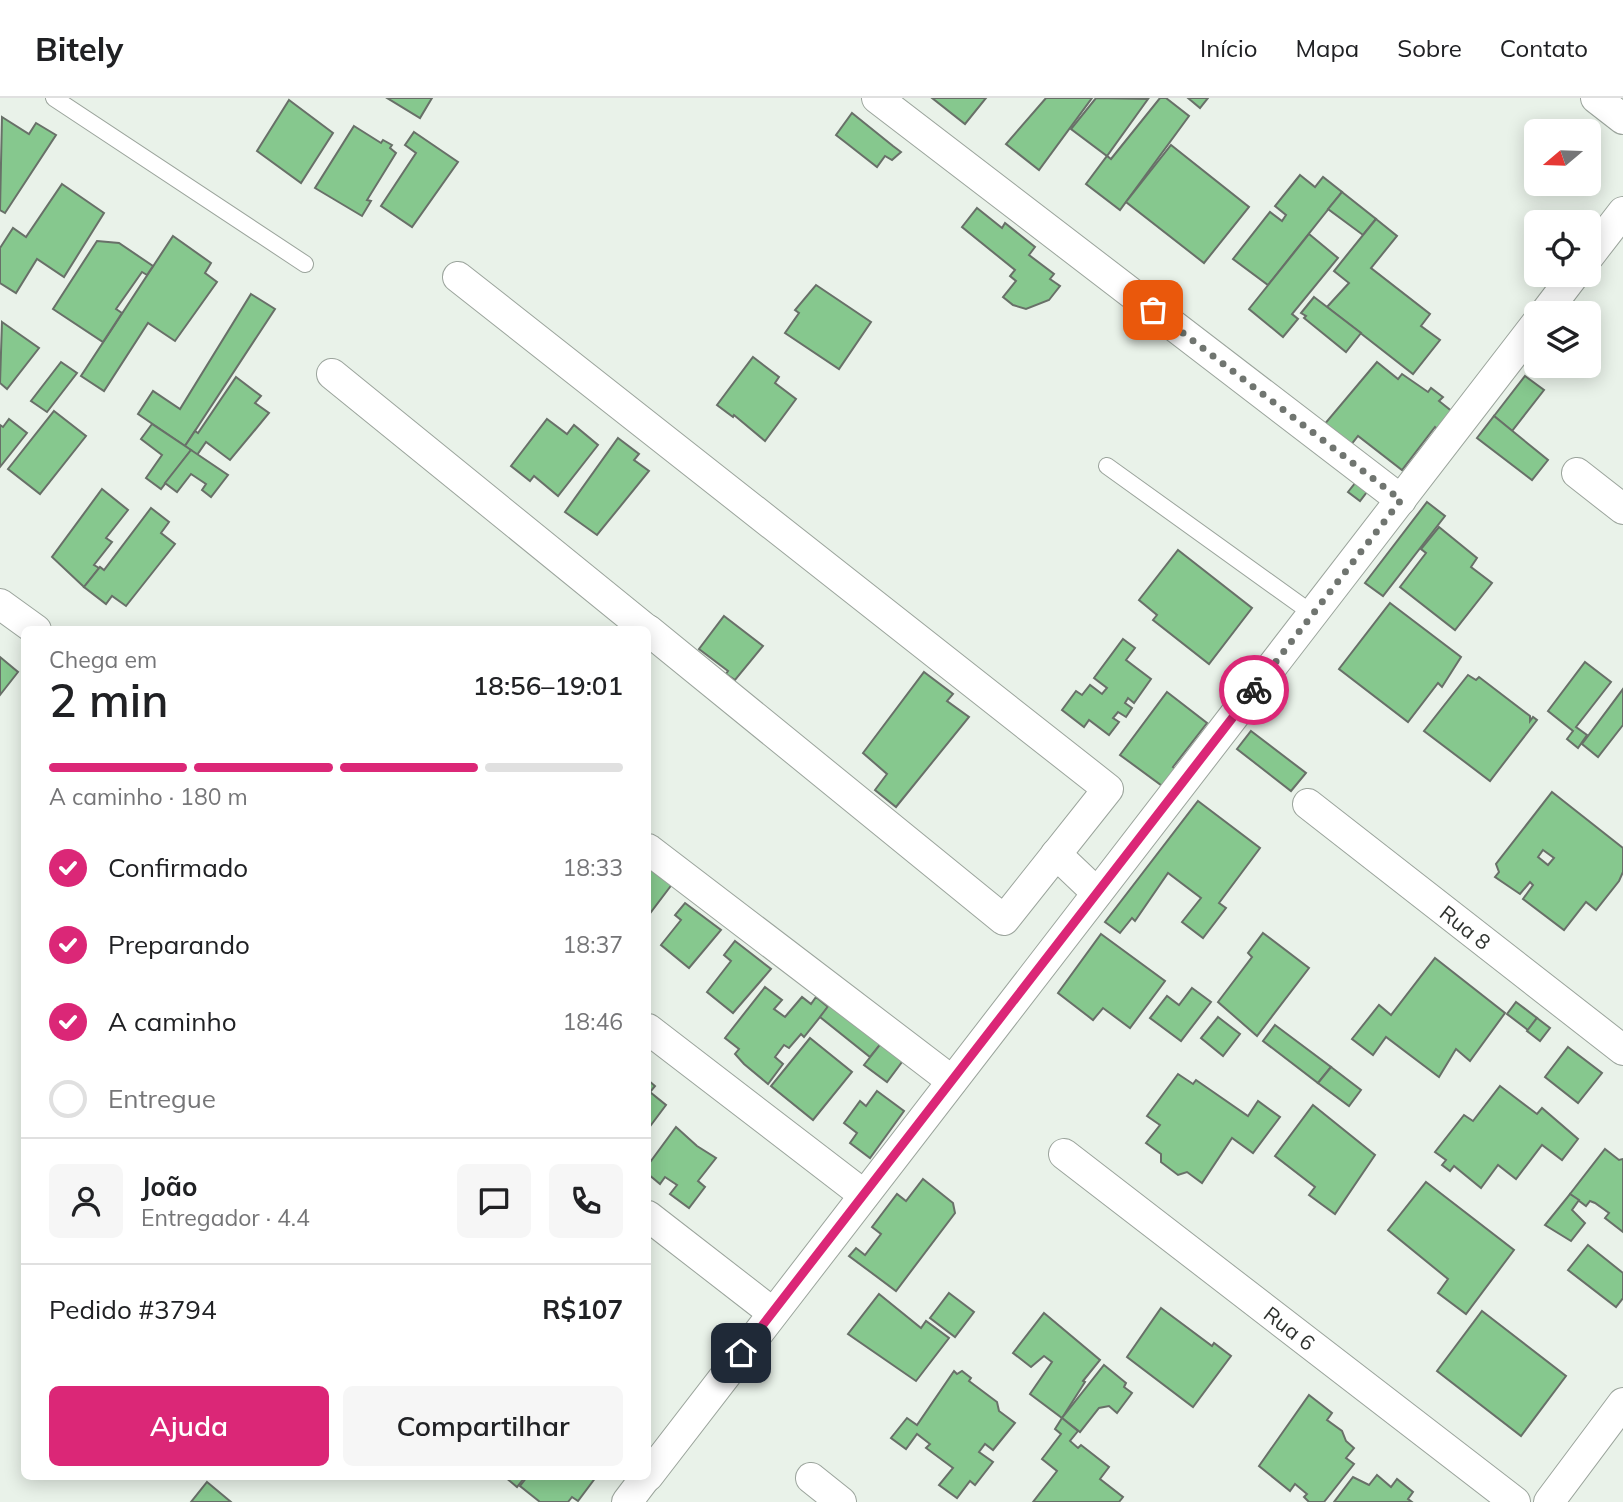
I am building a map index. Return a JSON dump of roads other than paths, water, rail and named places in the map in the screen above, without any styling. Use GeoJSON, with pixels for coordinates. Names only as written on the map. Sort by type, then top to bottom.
{"type":"FeatureCollection","features":[{"type":"Feature","properties":{"kind":"street"},"geometry":{"type":"LineString","coordinates":[[877,98],[1401,500]]}},
{"type":"Feature","properties":{"kind":"street"},"geometry":{"type":"LineString","coordinates":[[1596,98],[1623,119]]}},
{"type":"Feature","properties":{"kind":"street"},"geometry":{"type":"LineString","coordinates":[[1601,240],[1623,212]]}},
{"type":"Feature","properties":{"kind":"street"},"geometry":{"type":"LineString","coordinates":[[458,277],[1108,789],[1004,920],[651,633]]}},
{"type":"Feature","properties":{"kind":"street"},"geometry":{"type":"LineString","coordinates":[[1554,301],[1565,287]]}},
{"type":"Feature","properties":{"kind":"street"},"geometry":{"type":"LineString","coordinates":[[651,1471],[1524,340]]}},
{"type":"Feature","properties":{"kind":"street"},"geometry":{"type":"LineString","coordinates":[[332,374],[642,626]]}},
{"type":"Feature","properties":{"kind":"street"},"geometry":{"type":"LineString","coordinates":[[1577,473],[1623,509]]}},
{"type":"Feature","properties":{"kind":"street"},"geometry":{"type":"LineString","coordinates":[[0,604],[30,626]]}},
{"type":"Feature","properties":{"kind":"street","name":"Rua 8"},"geometry":{"type":"LineString","coordinates":[[1308,804],[1623,1050]]}},
{"type":"Feature","properties":{"kind":"street"},"geometry":{"type":"LineString","coordinates":[[651,851],[952,1081]]}},
{"type":"Feature","properties":{"kind":"street"},"geometry":{"type":"LineString","coordinates":[[1056,854],[1097,893]]}},
{"type":"Feature","properties":{"kind":"street"},"geometry":{"type":"LineString","coordinates":[[651,1031],[864,1195]]}},
{"type":"Feature","properties":{"kind":"street","name":"Rua 6"},"geometry":{"type":"LineString","coordinates":[[1064,1154],[1503,1498]]}},
{"type":"Feature","properties":{"kind":"street"},"geometry":{"type":"LineString","coordinates":[[651,1218],[773,1313]]}},
{"type":"Feature","properties":{"kind":"street"},"geometry":{"type":"LineString","coordinates":[[1549,1502],[1623,1403]]}},
{"type":"Feature","properties":{"kind":"street"},"geometry":{"type":"LineString","coordinates":[[811,1478],[841,1502]]}},
{"type":"Feature","properties":{"kind":"street"},"geometry":{"type":"LineString","coordinates":[[627,1502],[644,1480]]}},
{"type":"Feature","properties":{"kind":"lane"},"geometry":{"type":"LineString","coordinates":[[54,98],[305,264]]}},
{"type":"Feature","properties":{"kind":"lane"},"geometry":{"type":"LineString","coordinates":[[1107,466],[1313,614]]}}]}
